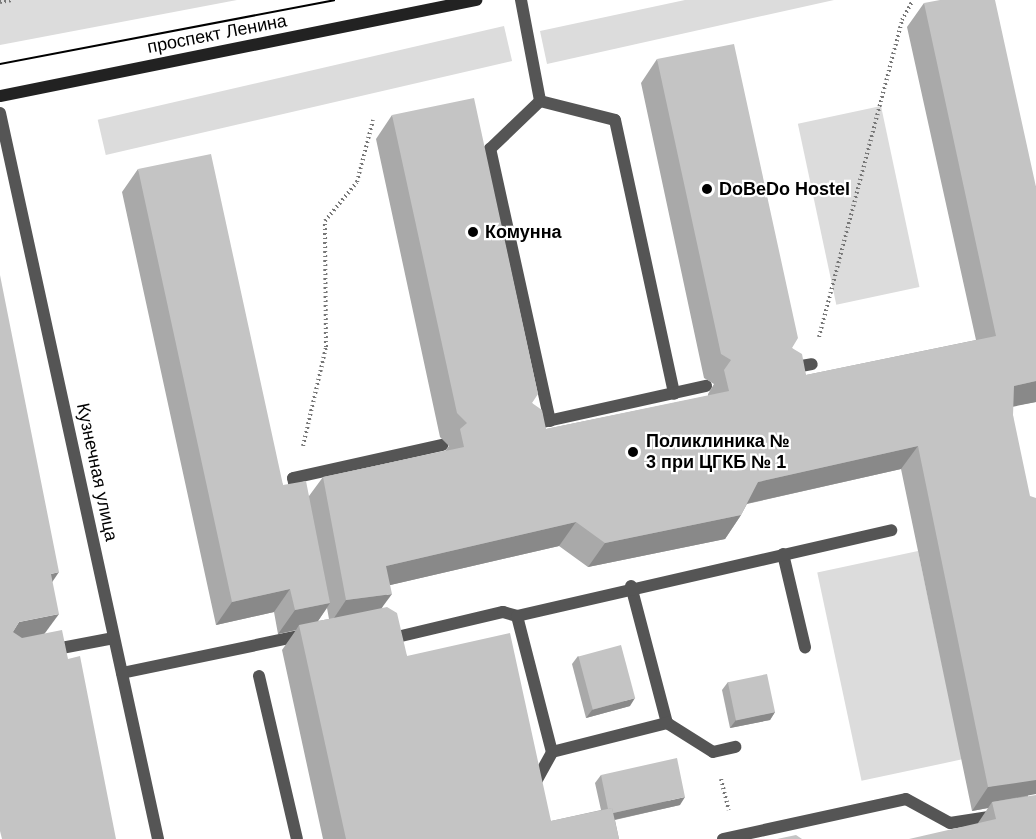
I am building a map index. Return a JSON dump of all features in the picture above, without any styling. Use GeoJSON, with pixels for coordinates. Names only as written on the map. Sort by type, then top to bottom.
{"type":"FeatureCollection","features":[{"type":"Feature","properties":{"kind":"main road","name":"проспект Ленина"},"geometry":{"type":"LineString","coordinates":[[0,96],[476,0]]}},
{"type":"Feature","properties":{"kind":"street"},"geometry":{"type":"LineString","coordinates":[[520,0],[540,100]]}},
{"type":"Feature","properties":{"kind":"street"},"geometry":{"type":"LineString","coordinates":[[540,100],[615,120],[674,394]]}},
{"type":"Feature","properties":{"kind":"street"},"geometry":{"type":"LineString","coordinates":[[540,100],[490,149],[550,421]]}},
{"type":"Feature","properties":{"kind":"street","name":"Кузнечная улица"},"geometry":{"type":"LineString","coordinates":[[0,113],[158,839]]}},
{"type":"Feature","properties":{"kind":"street"},"geometry":{"type":"LineString","coordinates":[[783,370],[812,364]]}},
{"type":"Feature","properties":{"kind":"street"},"geometry":{"type":"LineString","coordinates":[[532,424],[706,386]]}},
{"type":"Feature","properties":{"kind":"street"},"geometry":{"type":"LineString","coordinates":[[300,511],[293,478],[442,445]]}},
{"type":"Feature","properties":{"kind":"street"},"geometry":{"type":"LineString","coordinates":[[370,624],[397,637],[503,612],[517,616],[632,586],[891,530]]}},
{"type":"Feature","properties":{"kind":"street"},"geometry":{"type":"LineString","coordinates":[[783,554],[805,647]]}},
{"type":"Feature","properties":{"kind":"street"},"geometry":{"type":"LineString","coordinates":[[632,586],[667,723],[713,752],[735,747]]}},
{"type":"Feature","properties":{"kind":"street"},"geometry":{"type":"LineString","coordinates":[[517,616],[552,752]]}},
{"type":"Feature","properties":{"kind":"street"},"geometry":{"type":"LineString","coordinates":[[122,673],[323,632]]}},
{"type":"Feature","properties":{"kind":"street"},"geometry":{"type":"LineString","coordinates":[[39,653],[114,638]]}},
{"type":"Feature","properties":{"kind":"street"},"geometry":{"type":"LineString","coordinates":[[259,676],[297,839]]}},
{"type":"Feature","properties":{"kind":"street"},"geometry":{"type":"LineString","coordinates":[[538,805],[533,783],[552,752],[667,723]]}},
{"type":"Feature","properties":{"kind":"street"},"geometry":{"type":"LineString","coordinates":[[723,839],[906,800],[950,824],[1014,813]]}},
{"type":"Feature","properties":{"kind":"path"},"geometry":{"type":"LineString","coordinates":[[0,2],[12,0]]}},
{"type":"Feature","properties":{"kind":"path"},"geometry":{"type":"LineString","coordinates":[[812,364],[902,20],[912,2]]}},
{"type":"Feature","properties":{"kind":"path"},"geometry":{"type":"LineString","coordinates":[[293,478],[316,403],[326,347],[325,221],[357,182],[372,120]]}},
{"type":"Feature","properties":{"kind":"path"},"geometry":{"type":"LineString","coordinates":[[713,752],[735,836]]}},
{"type":"Feature","properties":{"kind":"shaded area"},"geometry":{"type":"Polygon","coordinates":[[[0,0],[237,0],[0,45],[0,0]]]}},
{"type":"Feature","properties":{"kind":"shaded area"},"geometry":{"type":"Polygon","coordinates":[[[685,0],[834,0],[547,64],[540,31],[685,0]]]}},
{"type":"Feature","properties":{"kind":"shaded area"},"geometry":{"type":"Polygon","coordinates":[[[504,26],[512,61],[106,155],[98,120],[504,26]]]}},
{"type":"Feature","properties":{"kind":"shaded area"},"geometry":{"type":"Polygon","coordinates":[[[881,106],[919,287],[836,305],[798,124],[881,106]]]}},
{"type":"Feature","properties":{"kind":"shaded area"},"geometry":{"type":"Polygon","coordinates":[[[918,551],[962,759],[862,781],[817,572],[918,551]]]}},
{"type":"Feature","properties":{"kind":"building"},"geometry":{"type":"Polygon","coordinates":[[[940,0],[995,0],[1036,187],[1036,381],[1014,386],[1013,415],[1030,496],[1036,498],[1036,780],[988,787],[918,446],[758,482],[741,515],[605,543],[576,522],[386,566],[392,594],[346,600],[323,477],[464,447],[460,429],[467,423],[457,413],[392,115],[474,98],[538,394],[532,403],[542,410],[546,429],[729,391],[724,370],[731,360],[721,354],[657,59],[734,44],[798,338],[792,348],[802,354],[806,375],[996,336],[924,3],[940,0]]]}},
{"type":"Feature","properties":{"kind":"building"},"geometry":{"type":"Polygon","coordinates":[[[211,154],[283,485],[306,481],[330,603],[295,610],[290,589],[232,602],[138,169],[211,154]]]}},
{"type":"Feature","properties":{"kind":"building"},"geometry":{"type":"Polygon","coordinates":[[[0,275],[59,572],[51,574],[59,614],[19,622],[13,632],[22,638],[62,630],[68,659],[80,656],[116,839],[2,839],[0,831],[0,275]]]}},
{"type":"Feature","properties":{"kind":"building"},"geometry":{"type":"Polygon","coordinates":[[[387,607],[397,613],[407,656],[510,633],[551,821],[612,808],[619,839],[346,839],[299,625],[387,607]]]}},
{"type":"Feature","properties":{"kind":"building"},"geometry":{"type":"Polygon","coordinates":[[[621,645],[635,698],[593,710],[578,656],[621,645]]]}},
{"type":"Feature","properties":{"kind":"building"},"geometry":{"type":"Polygon","coordinates":[[[767,674],[775,712],[736,720],[728,682],[767,674]]]}},
{"type":"Feature","properties":{"kind":"building"},"geometry":{"type":"Polygon","coordinates":[[[677,758],[685,797],[613,813],[612,808],[608,809],[601,775],[677,758]]]}},
{"type":"Feature","properties":{"kind":"building"},"geometry":{"type":"Polygon","coordinates":[[[1036,795],[1036,839],[909,839],[996,819],[992,802],[1036,795]]]}},
{"type":"Feature","properties":{"kind":"building"},"geometry":{"type":"Polygon","coordinates":[[[796,835],[802,839],[777,839],[796,835]]]}},
{"type":"Feature","properties":{"kind":"tram line"},"geometry":{"type":"LineString","coordinates":[[0,64],[334,0]]}},
{"type":"Feature","properties":{"kind":"place","name":"DoBeDo Hostel"},"geometry":{"type":"Point","coordinates":[707,189]}},
{"type":"Feature","properties":{"kind":"place","name":"Комунна"},"geometry":{"type":"Point","coordinates":[473,232]}},
{"type":"Feature","properties":{"kind":"place","name":"Поликлиника № 3 при ЦГКБ № 1"},"geometry":{"type":"Point","coordinates":[633,452]}}]}
